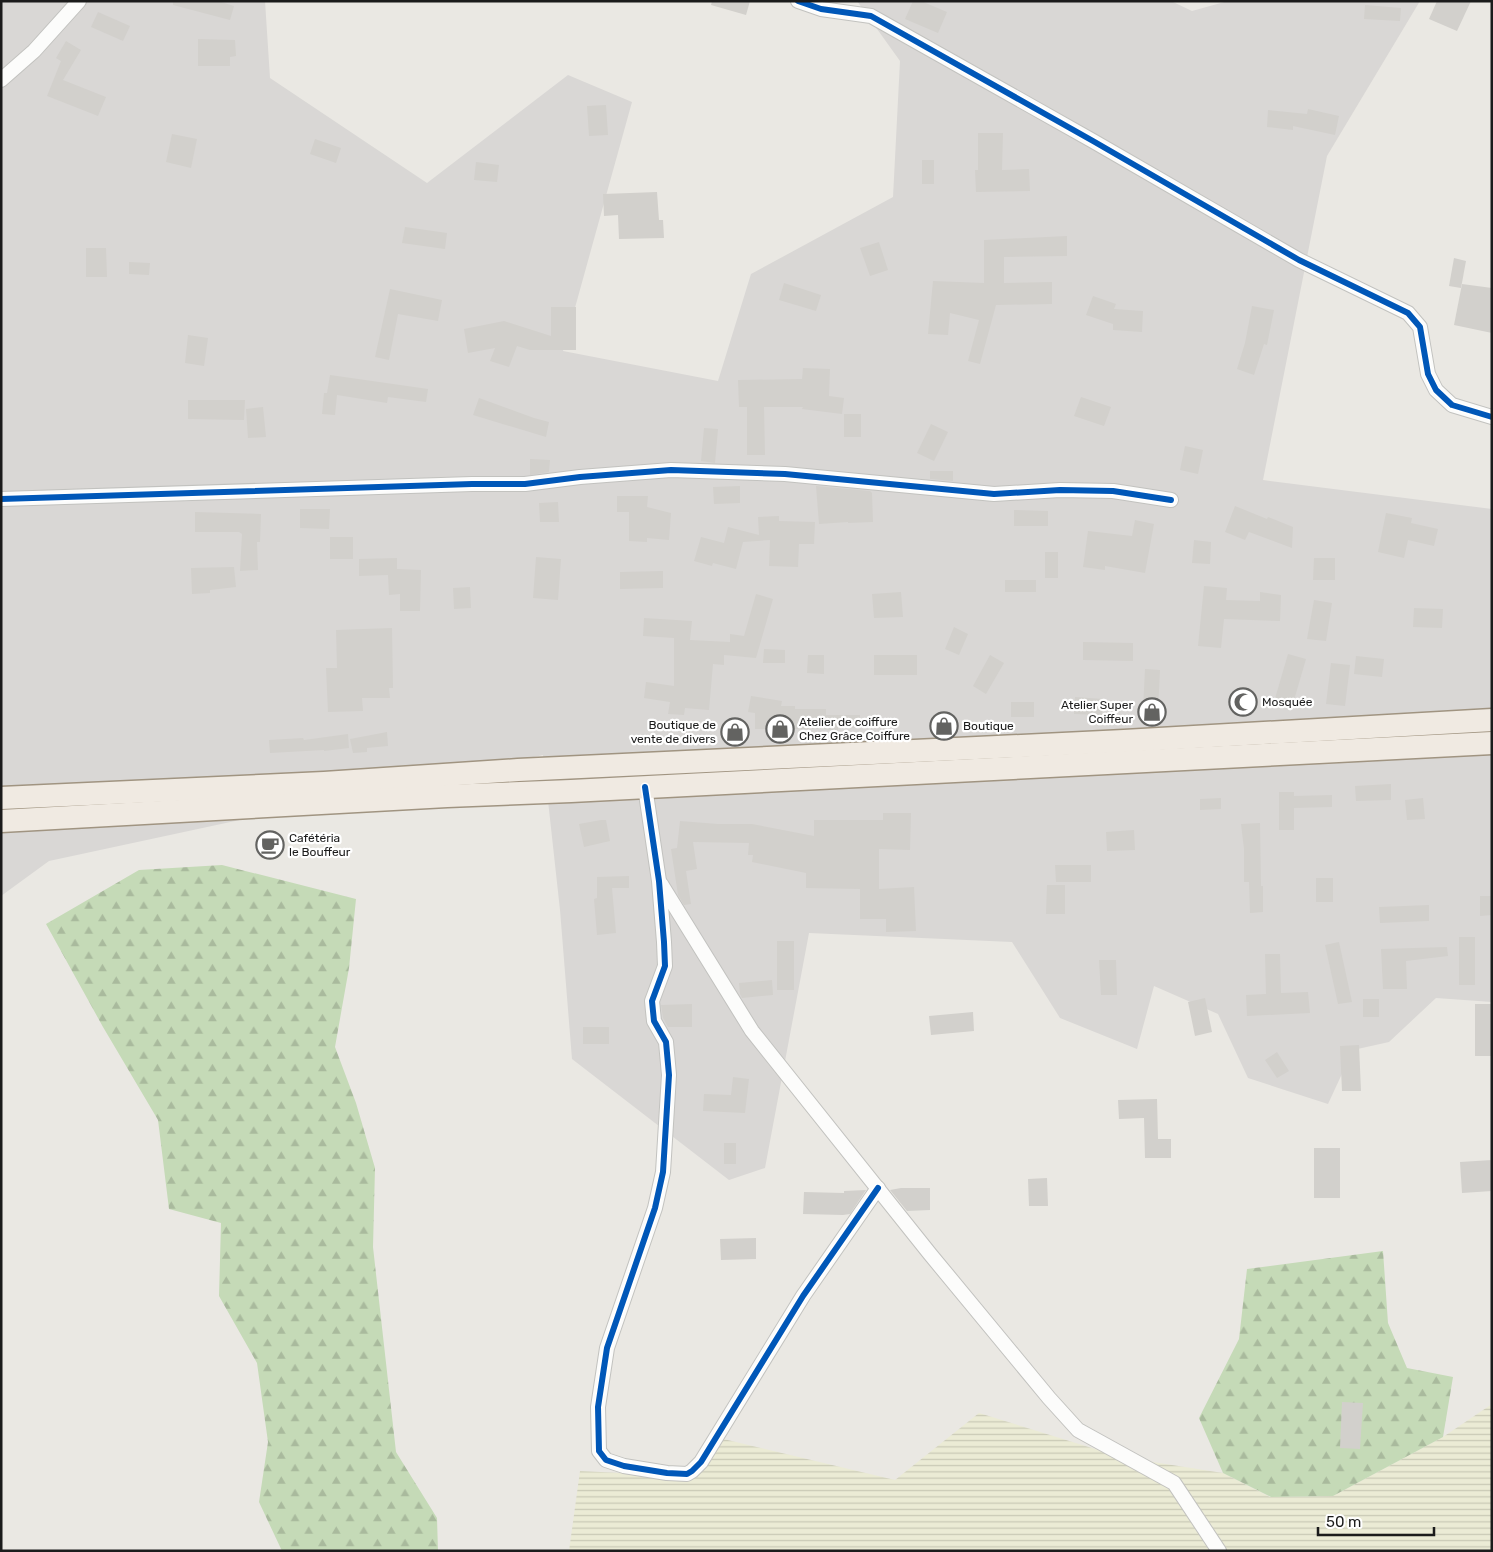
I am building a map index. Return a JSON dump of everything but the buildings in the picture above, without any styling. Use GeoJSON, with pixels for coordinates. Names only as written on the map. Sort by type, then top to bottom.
{"type":"FeatureCollection","features":[{"type":"Feature","properties":{"kind":"main road"},"geometry":{"type":"LineString","coordinates":[[1,798],[324,783],[518,770],[1114,742],[1492,720]]}},
{"type":"Feature","properties":{"kind":"main road"},"geometry":{"type":"LineString","coordinates":[[1,821],[448,796],[1492,743]]}},
{"type":"Feature","properties":{"kind":"street"},"geometry":{"type":"LineString","coordinates":[[1,80],[34,52],[78,1]]}},
{"type":"Feature","properties":{"kind":"street"},"geometry":{"type":"LineString","coordinates":[[798,1],[821,9],[871,16],[1093,141],[1298,260],[1408,313],[1420,327],[1428,374],[1436,390],[1452,405],[1492,417]]}},
{"type":"Feature","properties":{"kind":"street"},"geometry":{"type":"LineString","coordinates":[[1,499],[472,484],[525,484],[580,477],[671,470],[785,474],[994,494],[1060,490],[1113,491],[1171,500]]}},
{"type":"Feature","properties":{"kind":"street"},"geometry":{"type":"LineString","coordinates":[[645,787],[659,881],[665,966],[652,1001],[654,1020],[666,1042],[670,1075],[663,1172],[655,1208],[607,1348],[598,1407],[599,1451],[606,1460],[624,1466],[667,1473],[687,1474],[692,1471],[701,1462],[803,1296],[878,1188]]}},
{"type":"Feature","properties":{"kind":"street"},"geometry":{"type":"LineString","coordinates":[[659,881],[752,1031],[937,1262],[1078,1430],[1174,1483],[1219,1551]]}},
{"type":"Feature","properties":{"kind":"shaded area"},"geometry":{"type":"Polygon","coordinates":[[[1,1],[265,1],[270,78],[427,183],[568,75],[632,102],[563,351],[718,381],[751,274],[893,197],[900,61],[857,1],[1171,1],[1192,11],[1228,1],[1420,1],[1327,156],[1263,480],[1492,509],[1492,1002],[1436,998],[1389,1042],[1353,1050],[1328,1104],[1248,1078],[1218,1014],[1154,986],[1137,1049],[1060,1018],[1012,942],[809,933],[765,1168],[729,1180],[572,1059],[560,910],[543,755],[49,861],[1,896],[1,1]]]}},
{"type":"Feature","properties":{"kind":"green space"},"geometry":{"type":"Polygon","coordinates":[[[222,865],[356,899],[349,968],[335,1047],[356,1103],[375,1168],[373,1247],[396,1452],[437,1518],[438,1551],[282,1551],[259,1502],[268,1442],[257,1363],[219,1296],[221,1223],[169,1209],[158,1120],[103,1027],[46,924],[139,870],[222,865]]]}},
{"type":"Feature","properties":{"kind":"green space"},"geometry":{"type":"Polygon","coordinates":[[[1383,1251],[1388,1323],[1407,1368],[1453,1377],[1443,1437],[1333,1496],[1271,1497],[1223,1473],[1199,1418],[1239,1339],[1247,1269],[1383,1251]]]}},
{"type":"Feature","properties":{"kind":"green space"},"geometry":{"type":"Polygon","coordinates":[[[1492,1404],[1492,1551],[569,1551],[580,1471],[683,1476],[711,1436],[895,1480],[979,1413],[1121,1457],[1223,1473],[1270,1497],[1333,1496],[1443,1437],[1492,1404]]]}},
{"type":"Feature","properties":{"kind":"cycle path"},"geometry":{"type":"LineString","coordinates":[[798,1],[821,9],[871,16],[1299,260],[1408,313],[1420,327],[1428,374],[1436,390],[1452,405],[1492,417]]}},
{"type":"Feature","properties":{"kind":"cycle path"},"geometry":{"type":"LineString","coordinates":[[1,499],[472,484],[525,484],[580,477],[671,470],[785,474],[994,494],[1060,490],[1113,491],[1171,500]]}},
{"type":"Feature","properties":{"kind":"cycle path"},"geometry":{"type":"LineString","coordinates":[[645,787],[659,881],[665,966],[652,1001],[654,1021],[666,1042],[669,1075],[663,1172],[655,1208],[607,1348],[598,1407],[599,1451],[606,1460],[624,1466],[667,1473],[687,1474],[692,1471],[701,1462],[803,1296],[878,1188]]}},
{"type":"Feature","properties":{"kind":"place","name":"Mosquée"},"geometry":{"type":"Point","coordinates":[1243,702]}},
{"type":"Feature","properties":{"kind":"place","name":"Atelier Super Coiffeur"},"geometry":{"type":"Point","coordinates":[1152,712]}},
{"type":"Feature","properties":{"kind":"place","name":"Boutique"},"geometry":{"type":"Point","coordinates":[944,726]}},
{"type":"Feature","properties":{"kind":"place","name":"Atelier de coiffure Chez Grâce Coiffure"},"geometry":{"type":"Point","coordinates":[780,729]}},
{"type":"Feature","properties":{"kind":"place","name":"Boutique de vente de divers"},"geometry":{"type":"Point","coordinates":[735,732]}},
{"type":"Feature","properties":{"kind":"place","name":"Cafétéria le Bouffeur"},"geometry":{"type":"Point","coordinates":[270,845]}}]}
